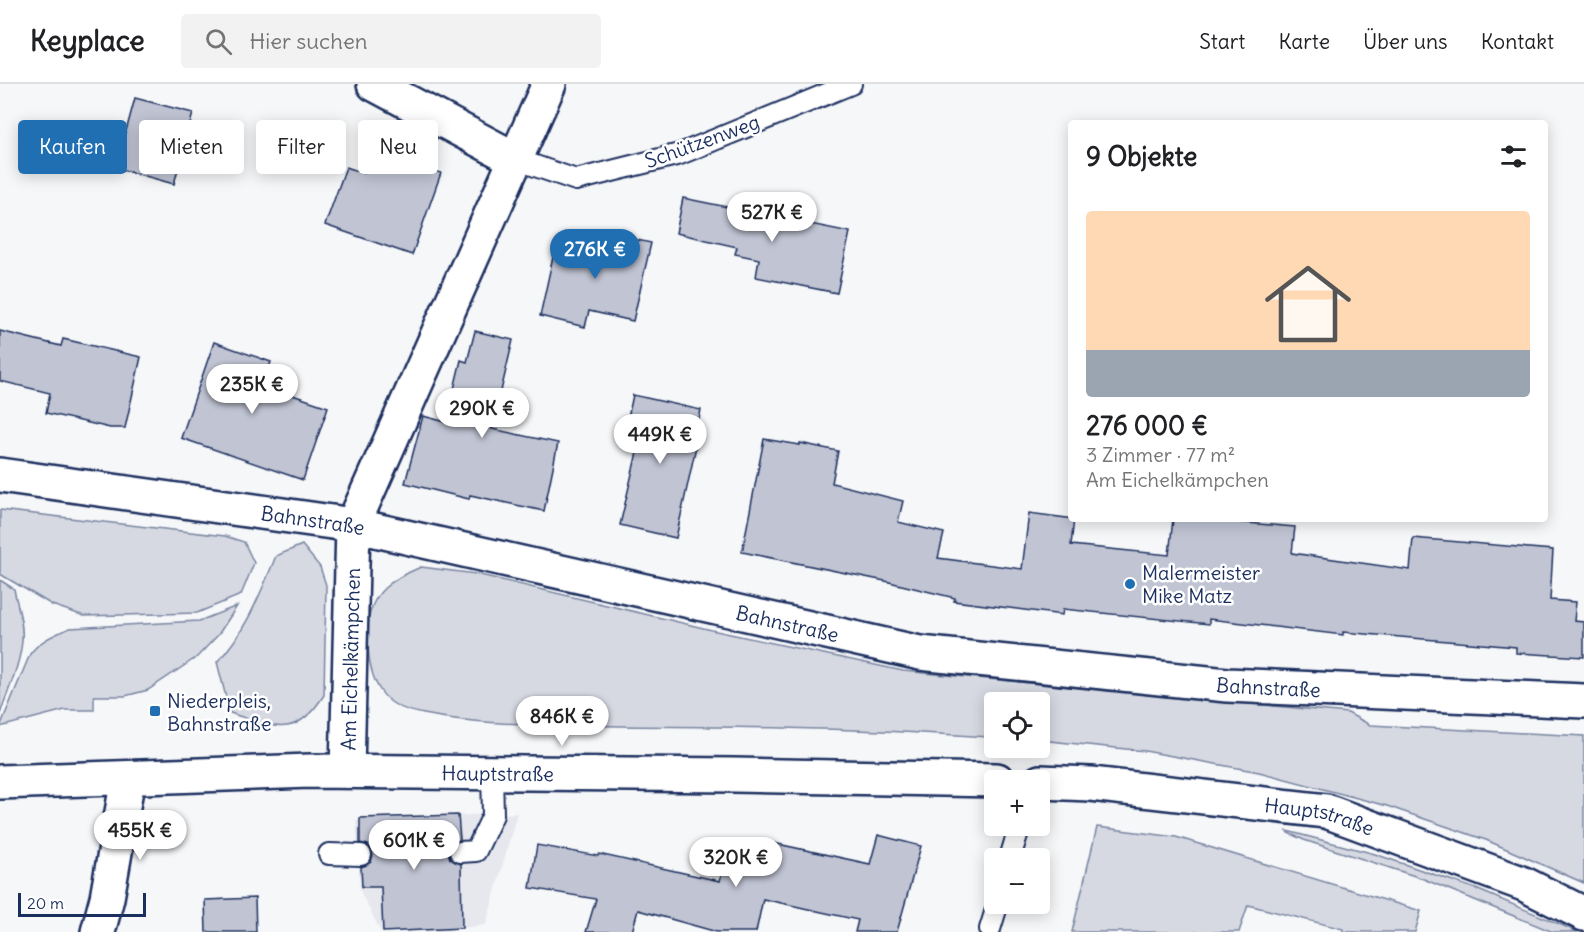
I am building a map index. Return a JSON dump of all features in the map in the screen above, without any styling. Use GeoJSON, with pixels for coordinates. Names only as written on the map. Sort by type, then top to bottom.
{"type":"FeatureCollection","features":[{"type":"Feature","properties":{"kind":"street"},"geometry":{"type":"LineString","coordinates":[[374,84],[515,159]]}},
{"type":"Feature","properties":{"kind":"street","name":"Am Eichelkämpchen"},"geometry":{"type":"LineString","coordinates":[[347,771],[353,525],[549,84]]}},
{"type":"Feature","properties":{"kind":"street","name":"Bahnstraße"},"geometry":{"type":"LineString","coordinates":[[0,476],[353,525],[920,653],[1227,685],[1584,701]]}},
{"type":"Feature","properties":{"kind":"street","name":"Hauptstraße"},"geometry":{"type":"LineString","coordinates":[[0,782],[347,771],[984,780]]}},
{"type":"Feature","properties":{"kind":"street"},"geometry":{"type":"LineString","coordinates":[[93,930],[107,898],[128,778]]}},
{"type":"Feature","properties":{"kind":"street","name":"Hauptstraße"},"geometry":{"type":"LineString","coordinates":[[1050,782],[1091,784],[1326,811],[1524,884],[1584,914]]}},
{"type":"Feature","properties":{"kind":"lane","name":"Schützenweg"},"geometry":{"type":"LineString","coordinates":[[515,159],[576,180],[680,154],[851,84]]}},
{"type":"Feature","properties":{"kind":"lane"},"geometry":{"type":"LineString","coordinates":[[460,852],[476,851],[493,815],[492,772]]}},
{"type":"Feature","properties":{"kind":"lane"},"geometry":{"type":"LineString","coordinates":[[329,854],[361,855]]}},
{"type":"Feature","properties":{"kind":"lane"},"geometry":{"type":"LineString","coordinates":[[990,929],[995,914]]}},
{"type":"Feature","properties":{"kind":"shaded area"},"geometry":{"type":"Polygon","coordinates":[[[0,510],[225,536],[244,542],[254,563],[241,595],[197,613],[84,616],[52,605],[0,574],[0,510]]]}},
{"type":"Feature","properties":{"kind":"shaded area"},"geometry":{"type":"Polygon","coordinates":[[[302,545],[320,567],[326,585],[324,695],[313,710],[293,725],[271,726],[230,713],[217,662],[244,625],[276,556],[302,545]]]}},
{"type":"Feature","properties":{"kind":"shaded area"},"geometry":{"type":"Polygon","coordinates":[[[421,567],[476,574],[716,631],[903,671],[1348,713],[1370,725],[1584,736],[1584,883],[1486,840],[1387,806],[1259,772],[1145,751],[1050,741],[1050,692],[984,692],[984,736],[757,727],[508,723],[424,714],[397,706],[386,697],[379,689],[369,658],[368,626],[373,604],[384,588],[421,567]]]}},
{"type":"Feature","properties":{"kind":"shaded area"},"geometry":{"type":"Polygon","coordinates":[[[0,580],[14,589],[22,635],[16,668],[0,714],[0,580]]]}},
{"type":"Feature","properties":{"kind":"shaded area"},"geometry":{"type":"Polygon","coordinates":[[[237,606],[218,635],[197,657],[148,690],[125,696],[94,696],[94,710],[65,710],[0,727],[30,654],[43,641],[70,628],[199,621],[237,606]]]}},
{"type":"Feature","properties":{"kind":"shaded area"},"geometry":{"type":"Polygon","coordinates":[[[517,813],[486,925],[447,930],[381,932],[360,891],[356,820],[517,813]]]}},
{"type":"Feature","properties":{"kind":"shaded area"},"geometry":{"type":"Polygon","coordinates":[[[1097,827],[1176,837],[1421,911],[1415,932],[1343,932],[1343,929],[1248,905],[1239,932],[1072,932],[1097,827]]]}},
{"type":"Feature","properties":{"kind":"shaded area"},"geometry":{"type":"Polygon","coordinates":[[[1287,831],[1375,854],[1476,889],[1578,932],[1553,932],[1421,878],[1304,840],[1287,831]]]}},
{"type":"Feature","properties":{"kind":"building"},"geometry":{"type":"Polygon","coordinates":[[[135,98],[193,113],[191,120],[139,120],[139,174],[177,174],[174,184],[127,171],[127,127],[135,98]]]}},
{"type":"Feature","properties":{"kind":"building"},"geometry":{"type":"Polygon","coordinates":[[[346,167],[358,171],[358,174],[441,173],[412,255],[325,225],[343,174],[346,174],[346,167]]]}},
{"type":"Feature","properties":{"kind":"building"},"geometry":{"type":"Polygon","coordinates":[[[683,198],[850,232],[837,293],[756,277],[759,259],[735,254],[737,247],[676,233],[683,198]]]}},
{"type":"Feature","properties":{"kind":"building"},"geometry":{"type":"Polygon","coordinates":[[[606,233],[651,243],[633,321],[589,311],[585,327],[540,316],[557,239],[603,249],[606,233]]]}},
{"type":"Feature","properties":{"kind":"building"},"geometry":{"type":"Polygon","coordinates":[[[0,331],[61,346],[63,339],[141,357],[125,428],[110,428],[46,413],[50,393],[0,381],[0,331]]]}},
{"type":"Feature","properties":{"kind":"building"},"geometry":{"type":"Polygon","coordinates":[[[475,331],[513,340],[492,429],[558,443],[544,511],[470,495],[469,499],[405,483],[423,416],[446,422],[461,360],[467,362],[475,331]]]}},
{"type":"Feature","properties":{"kind":"building"},"geometry":{"type":"Polygon","coordinates":[[[214,342],[271,362],[263,385],[328,407],[303,480],[181,438],[214,342]]]}},
{"type":"Feature","properties":{"kind":"building"},"geometry":{"type":"Polygon","coordinates":[[[633,395],[701,410],[697,428],[700,428],[676,538],[620,525],[642,431],[626,427],[633,395]]]}},
{"type":"Feature","properties":{"kind":"building"},"geometry":{"type":"Polygon","coordinates":[[[764,439],[800,445],[800,443],[838,451],[832,483],[903,501],[898,522],[944,533],[938,558],[1022,569],[1029,513],[1068,518],[1068,522],[1074,522],[1071,545],[1169,555],[1173,522],[1236,522],[1295,527],[1292,553],[1410,570],[1413,538],[1553,550],[1550,600],[1576,602],[1574,621],[1584,622],[1584,657],[1516,653],[1516,647],[1343,632],[1343,635],[1209,619],[1209,624],[1063,609],[1062,615],[954,601],[955,598],[885,581],[742,552],[764,439]]]}},
{"type":"Feature","properties":{"kind":"building"},"geometry":{"type":"Polygon","coordinates":[[[458,815],[460,840],[453,842],[448,852],[450,859],[461,864],[462,928],[383,932],[381,887],[362,887],[361,867],[371,862],[373,855],[368,845],[360,843],[360,818],[458,815]]]}},
{"type":"Feature","properties":{"kind":"building"},"geometry":{"type":"Polygon","coordinates":[[[878,835],[921,846],[897,932],[855,932],[858,920],[763,899],[756,932],[717,932],[638,910],[632,932],[586,932],[596,899],[530,888],[537,845],[598,856],[599,854],[720,881],[726,855],[768,864],[773,843],[870,864],[878,835]]]}},
{"type":"Feature","properties":{"kind":"building"},"geometry":{"type":"Polygon","coordinates":[[[255,898],[256,932],[206,932],[205,900],[255,898]]]}},
{"type":"Feature","properties":{"kind":"place","name":"Malermeister Mike Matz"},"geometry":{"type":"Point","coordinates":[1130,584]}},
{"type":"Feature","properties":{"kind":"place","name":"Niederpleis, Bahnstraße"},"geometry":{"type":"Point","coordinates":[155,711]}}]}
